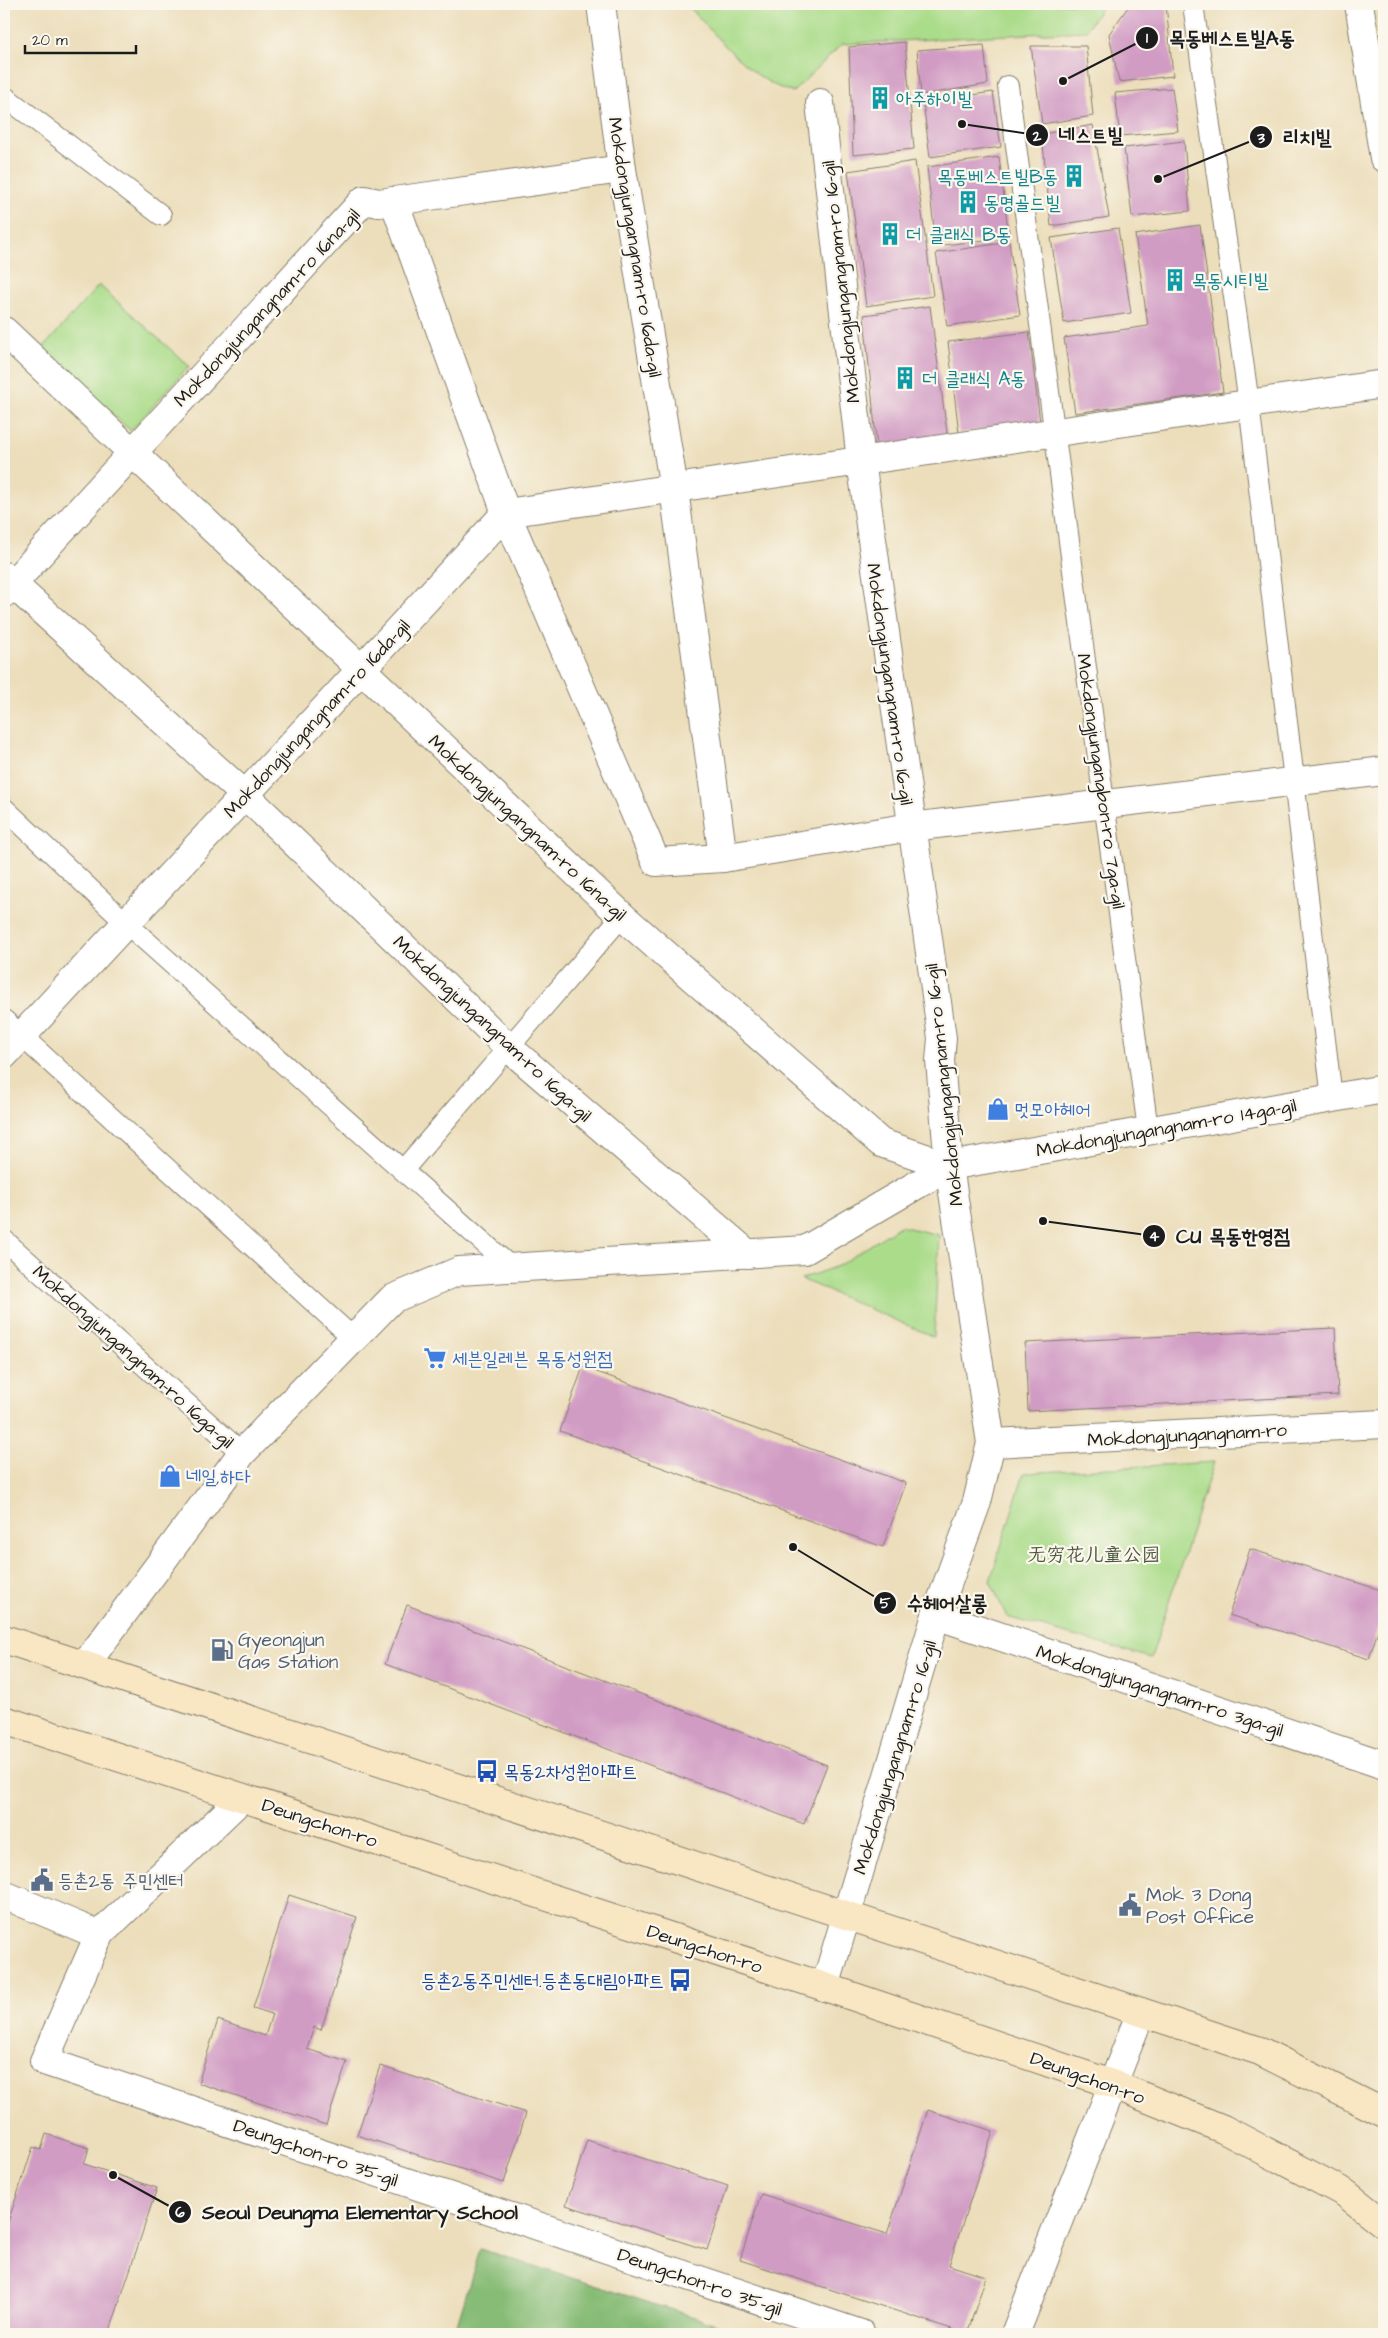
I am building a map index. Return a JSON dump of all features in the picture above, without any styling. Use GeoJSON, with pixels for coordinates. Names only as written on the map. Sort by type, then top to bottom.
{"type":"FeatureCollection","features":[{"type":"Feature","properties":{"kind":"main road"},"geometry":{"type":"LineString","coordinates":[[4,1639],[1260,2051],[1384,2113]]}},
{"type":"Feature","properties":{"kind":"main road","name":"Deungchon-ro"},"geometry":{"type":"LineString","coordinates":[[4,1720],[825,1987],[1112,2084],[1223,2129],[1345,2193],[1384,2224]]}},
{"type":"Feature","properties":{"kind":"street","name":"Mokdongjungangnam-ro 16da-gil"},"geometry":{"type":"LineString","coordinates":[[601,4],[622,169],[674,489],[723,858]]}},
{"type":"Feature","properties":{"kind":"street"},"geometry":{"type":"LineString","coordinates":[[1359,4],[1377,69],[1384,158]]}},
{"type":"Feature","properties":{"kind":"street","name":"Mokdongjungangnam-ro 16-gil"},"geometry":{"type":"LineString","coordinates":[[820,102],[860,461],[942,1038],[940,1061],[949,1166],[991,1443],[977,1502],[936,1615],[825,1987]]}},
{"type":"Feature","properties":{"kind":"street","name":"Mokdongjungangnam-ro 16na-gil"},"geometry":{"type":"LineString","coordinates":[[7,584],[133,452],[364,200],[379,203],[622,169]]}},
{"type":"Feature","properties":{"kind":"street"},"geometry":{"type":"LineString","coordinates":[[394,201],[506,514],[656,862],[723,858],[911,827],[1384,771]]}},
{"type":"Feature","properties":{"kind":"street","name":"Mokdongjungangnam-ro 16na-gil"},"geometry":{"type":"LineString","coordinates":[[4,331],[622,916],[881,1143],[949,1166]]}},
{"type":"Feature","properties":{"kind":"street"},"geometry":{"type":"LineString","coordinates":[[506,514],[1384,384]]}},
{"type":"Feature","properties":{"kind":"street","name":"Mokdongjungangnam-ro 16da-gil"},"geometry":{"type":"LineString","coordinates":[[10,1037],[126,923],[506,514]]}},
{"type":"Feature","properties":{"kind":"street","name":"Mokdongjungangnam-ro 16ga-gil"},"geometry":{"type":"LineString","coordinates":[[7,584],[245,795],[508,1048],[748,1254]]}},
{"type":"Feature","properties":{"kind":"street","name":"Mokdongjungangnam-ro 14ga-gil"},"geometry":{"type":"LineString","coordinates":[[949,1166],[1384,1089]]}},
{"type":"Feature","properties":{"kind":"street","name":"Mokdongjungangnam-ro 16ga-gil"},"geometry":{"type":"LineString","coordinates":[[85,1665],[242,1453],[392,1299],[459,1271],[805,1250],[949,1166]]}},
{"type":"Feature","properties":{"kind":"street","name":"Mokdongjungangnam-ro"},"geometry":{"type":"LineString","coordinates":[[991,1443],[1384,1424]]}},
{"type":"Feature","properties":{"kind":"street","name":"Mokdongjungangnam-ro 3ga-gil"},"geometry":{"type":"LineString","coordinates":[[936,1615],[1384,1765]]}},
{"type":"Feature","properties":{"kind":"street","name":"Deungchon-ro 35-gil"},"geometry":{"type":"LineString","coordinates":[[242,1798],[99,1935],[44,2061],[861,2334]]}},
{"type":"Feature","properties":{"kind":"street"},"geometry":{"type":"LineString","coordinates":[[4,1895],[99,1935]]}},
{"type":"Feature","properties":{"kind":"street"},"geometry":{"type":"LineString","coordinates":[[1015,2334],[1141,2012]]}},
{"type":"Feature","properties":{"kind":"lane"},"geometry":{"type":"LineString","coordinates":[[1193,4],[1248,404],[1332,1098]]}},
{"type":"Feature","properties":{"kind":"lane","name":"Mokdongjungangbon-ro 7ga-gil"},"geometry":{"type":"LineString","coordinates":[[1008,86],[1106,804],[1148,1130]]}},
{"type":"Feature","properties":{"kind":"lane"},"geometry":{"type":"LineString","coordinates":[[4,96],[161,215]]}},
{"type":"Feature","properties":{"kind":"lane"},"geometry":{"type":"LineString","coordinates":[[4,808],[126,923],[404,1169],[512,1268]]}},
{"type":"Feature","properties":{"kind":"lane"},"geometry":{"type":"LineString","coordinates":[[404,1169],[622,916]]}},
{"type":"Feature","properties":{"kind":"lane"},"geometry":{"type":"LineString","coordinates":[[10,1037],[353,1338]]}},
{"type":"Feature","properties":{"kind":"lane","name":"Mokdongjungangnam-ro 16ga-gil"},"geometry":{"type":"LineString","coordinates":[[4,1240],[242,1453]]}},
{"type":"Feature","properties":{"kind":"green space"},"geometry":{"type":"Polygon","coordinates":[[[686,4],[1104,4],[1085,31],[842,44],[793,92],[763,79],[749,68],[735,56],[686,4]]]}},
{"type":"Feature","properties":{"kind":"green space"},"geometry":{"type":"Polygon","coordinates":[[[99,285],[189,366],[131,431],[41,350],[99,285]]]}},
{"type":"Feature","properties":{"kind":"green space"},"geometry":{"type":"Polygon","coordinates":[[[900,1226],[939,1235],[934,1337],[801,1279],[838,1266],[900,1226]]]}},
{"type":"Feature","properties":{"kind":"green space","name":"无穷花儿童公园"},"geometry":{"type":"Polygon","coordinates":[[[1214,1462],[1151,1658],[1007,1617],[990,1581],[1024,1473],[1214,1462]]]}},
{"type":"Feature","properties":{"kind":"green space"},"geometry":{"type":"Polygon","coordinates":[[[480,2249],[748,2334],[454,2334],[480,2249]]]}},
{"type":"Feature","properties":{"kind":"building"},"geometry":{"type":"Polygon","coordinates":[[[1130,4],[1166,4],[1173,76],[1119,82],[1109,34],[1130,4]]]}},
{"type":"Feature","properties":{"kind":"building","name":"아주하이빌"},"geometry":{"type":"Polygon","coordinates":[[[905,42],[914,149],[853,155],[849,47],[905,42]]]}},
{"type":"Feature","properties":{"kind":"building"},"geometry":{"type":"Polygon","coordinates":[[[984,45],[988,84],[921,95],[917,50],[984,45]]]}},
{"type":"Feature","properties":{"kind":"building"},"geometry":{"type":"Polygon","coordinates":[[[1031,46],[1086,46],[1093,116],[1042,124],[1031,46]]]}},
{"type":"Feature","properties":{"kind":"building"},"geometry":{"type":"Polygon","coordinates":[[[1172,88],[1178,131],[1120,136],[1115,93],[1172,88]]]}},
{"type":"Feature","properties":{"kind":"building"},"geometry":{"type":"Polygon","coordinates":[[[993,92],[1001,147],[930,157],[923,102],[993,92]]]}},
{"type":"Feature","properties":{"kind":"building","name":"목동베스트빌B동"},"geometry":{"type":"Polygon","coordinates":[[[1093,125],[1109,217],[1051,226],[1042,134],[1093,125]]]}},
{"type":"Feature","properties":{"kind":"building"},"geometry":{"type":"Polygon","coordinates":[[[1184,141],[1190,211],[1132,217],[1124,148],[1184,141]]]}},
{"type":"Feature","properties":{"kind":"building","name":"동명골드빌"},"geometry":{"type":"Polygon","coordinates":[[[999,157],[1009,237],[936,246],[927,167],[999,157]]]}},
{"type":"Feature","properties":{"kind":"building","name":"더 클래식 B동"},"geometry":{"type":"Polygon","coordinates":[[[915,161],[933,296],[866,306],[848,171],[915,161]]]}},
{"type":"Feature","properties":{"kind":"building","name":"목동시티빌"},"geometry":{"type":"Polygon","coordinates":[[[1200,225],[1223,392],[1075,413],[1064,338],[1148,326],[1135,235],[1200,225]]]}},
{"type":"Feature","properties":{"kind":"building"},"geometry":{"type":"Polygon","coordinates":[[[1118,228],[1131,313],[1064,323],[1051,238],[1118,228]]]}},
{"type":"Feature","properties":{"kind":"building"},"geometry":{"type":"Polygon","coordinates":[[[1009,242],[1020,315],[947,326],[936,253],[1009,242]]]}},
{"type":"Feature","properties":{"kind":"building","name":"더 클래식 A동"},"geometry":{"type":"Polygon","coordinates":[[[930,306],[948,440],[877,449],[864,315],[930,306]]]}},
{"type":"Feature","properties":{"kind":"building"},"geometry":{"type":"Polygon","coordinates":[[[1029,332],[1040,422],[959,433],[948,342],[1029,332]]]}},
{"type":"Feature","properties":{"kind":"building"},"geometry":{"type":"Polygon","coordinates":[[[1335,1328],[1338,1395],[1028,1411],[1025,1343],[1335,1328]]]}},
{"type":"Feature","properties":{"kind":"building"},"geometry":{"type":"Polygon","coordinates":[[[583,1367],[906,1483],[883,1547],[560,1431],[583,1367]]]}},
{"type":"Feature","properties":{"kind":"building"},"geometry":{"type":"Polygon","coordinates":[[[1250,1549],[1384,1591],[1384,1611],[1369,1659],[1229,1615],[1250,1549]]]}},
{"type":"Feature","properties":{"kind":"building"},"geometry":{"type":"Polygon","coordinates":[[[407,1605],[827,1765],[804,1824],[385,1664],[407,1605]]]}},
{"type":"Feature","properties":{"kind":"building"},"geometry":{"type":"Polygon","coordinates":[[[289,1895],[357,1917],[321,2030],[314,2027],[307,2049],[347,2062],[326,2125],[198,2083],[218,2020],[265,2036],[272,2014],[253,2008],[289,1895]]]}},
{"type":"Feature","properties":{"kind":"building"},"geometry":{"type":"Polygon","coordinates":[[[380,2066],[526,2113],[504,2183],[357,2135],[380,2066]]]}},
{"type":"Feature","properties":{"kind":"building"},"geometry":{"type":"Polygon","coordinates":[[[928,2110],[993,2131],[949,2265],[986,2277],[967,2334],[740,2260],[761,2194],[887,2234],[928,2110]]]}},
{"type":"Feature","properties":{"kind":"building"},"geometry":{"type":"Polygon","coordinates":[[[46,2134],[89,2148],[84,2164],[157,2188],[109,2334],[4,2334],[4,2234],[33,2147],[41,2150],[46,2134]]]}},
{"type":"Feature","properties":{"kind":"building"},"geometry":{"type":"Polygon","coordinates":[[[587,2140],[728,2186],[707,2250],[566,2205],[587,2140]]]}},
{"type":"Feature","properties":{"kind":"place","name":"목동베스트빌A동"},"geometry":{"type":"Point","coordinates":[1063,81]}},
{"type":"Feature","properties":{"kind":"place","name":"아주하이빌"},"geometry":{"type":"Point","coordinates":[880,98]}},
{"type":"Feature","properties":{"kind":"place","name":"네스트빌"},"geometry":{"type":"Point","coordinates":[962,124]}},
{"type":"Feature","properties":{"kind":"place","name":"목동베스트빌B동"},"geometry":{"type":"Point","coordinates":[1074,176]}},
{"type":"Feature","properties":{"kind":"place","name":"리치빌"},"geometry":{"type":"Point","coordinates":[1158,179]}},
{"type":"Feature","properties":{"kind":"place","name":"동명골드빌"},"geometry":{"type":"Point","coordinates":[968,202]}},
{"type":"Feature","properties":{"kind":"place","name":"더 클래식 B동"},"geometry":{"type":"Point","coordinates":[890,234]}},
{"type":"Feature","properties":{"kind":"place","name":"목동시티빌"},"geometry":{"type":"Point","coordinates":[1175,280]}},
{"type":"Feature","properties":{"kind":"place","name":"더 클래식 A동"},"geometry":{"type":"Point","coordinates":[905,378]}},
{"type":"Feature","properties":{"kind":"place","name":"멋모아헤어"},"geometry":{"type":"Point","coordinates":[998,1109]}},
{"type":"Feature","properties":{"kind":"place","name":"CU 목동한영점"},"geometry":{"type":"Point","coordinates":[1043,1221]}},
{"type":"Feature","properties":{"kind":"place","name":"세븐일레븐 목동성원점"},"geometry":{"type":"Point","coordinates":[435,1358]}},
{"type":"Feature","properties":{"kind":"place","name":"네일,하다"},"geometry":{"type":"Point","coordinates":[170,1476]}},
{"type":"Feature","properties":{"kind":"place","name":"수헤어살롱"},"geometry":{"type":"Point","coordinates":[793,1547]}},
{"type":"Feature","properties":{"kind":"place","name":"Gyeongjun Gas Station"},"geometry":{"type":"Point","coordinates":[222,1650]}},
{"type":"Feature","properties":{"kind":"place","name":"목동2차성원아파트"},"geometry":{"type":"Point","coordinates":[487,1771]}},
{"type":"Feature","properties":{"kind":"place","name":"등촌2동 주민센터"},"geometry":{"type":"Point","coordinates":[42,1880]}},
{"type":"Feature","properties":{"kind":"place","name":"Mok 3 Dong Post Office"},"geometry":{"type":"Point","coordinates":[1130,1905]}},
{"type":"Feature","properties":{"kind":"place","name":"등촌2동주민센터.등촌동대림아파트"},"geometry":{"type":"Point","coordinates":[680,1980]}},
{"type":"Feature","properties":{"kind":"place","name":"Seoul Deungma Elementary School"},"geometry":{"type":"Point","coordinates":[113,2175]}}]}
